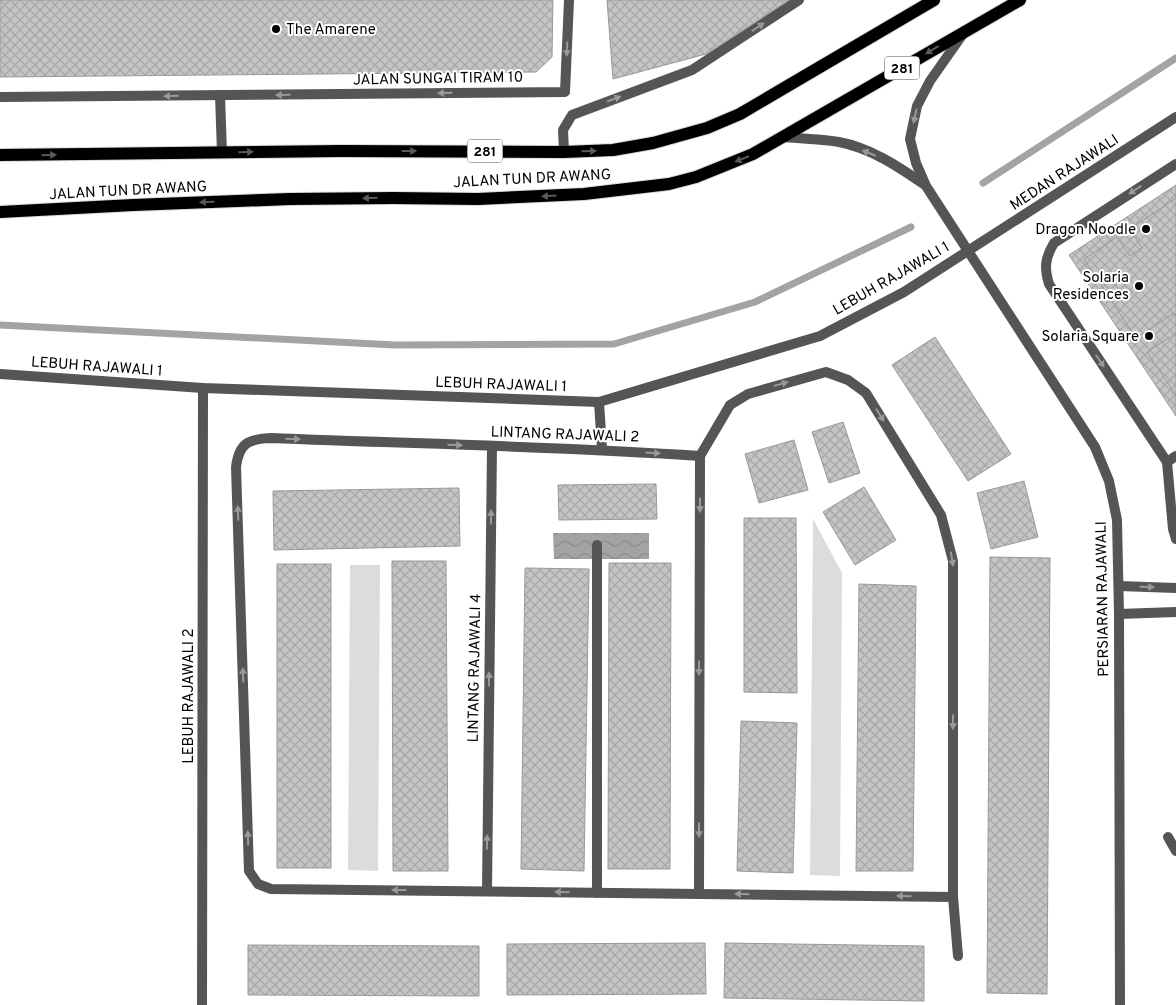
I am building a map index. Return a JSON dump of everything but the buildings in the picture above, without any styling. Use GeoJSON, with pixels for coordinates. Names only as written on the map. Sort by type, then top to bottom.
{"type":"FeatureCollection","features":[{"type":"Feature","properties":{"kind":"main road","name":"JALAN TUN DR AWANG"},"geometry":{"type":"LineString","coordinates":[[0,155],[341,150],[564,152],[613,150],[653,144],[706,128],[740,114],[934,0]]}},
{"type":"Feature","properties":{"kind":"main road","name":"JALAN TUN DR AWANG"},"geometry":{"type":"LineString","coordinates":[[0,212],[290,199],[478,199],[584,194],[669,184],[696,177],[753,154],[1020,0]]}},
{"type":"Feature","properties":{"kind":"street","name":"JALAN SUNGAI TIRAM 10"},"geometry":{"type":"LineString","coordinates":[[220,95],[565,92],[569,0]]}},
{"type":"Feature","properties":{"kind":"street"},"geometry":{"type":"LineString","coordinates":[[564,152],[562,130],[572,115],[692,70],[800,0]]}},
{"type":"Feature","properties":{"kind":"street","name":"PERSIARAN RAJAWALI"},"geometry":{"type":"LineString","coordinates":[[966,30],[930,80],[917,106],[910,139],[916,163],[926,186],[1095,447],[1109,481],[1117,520],[1120,1005]]}},
{"type":"Feature","properties":{"kind":"street"},"geometry":{"type":"LineString","coordinates":[[0,98],[220,95],[222,153]]}},
{"type":"Feature","properties":{"kind":"street","name":"MEDAN RAJAWALI"},"geometry":{"type":"LineString","coordinates":[[969,251],[1176,118]]}},
{"type":"Feature","properties":{"kind":"street","name":"PERSIARAN RAJAWALI"},"geometry":{"type":"LineString","coordinates":[[785,137],[840,142],[871,153],[901,168],[926,186]]}},
{"type":"Feature","properties":{"kind":"street"},"geometry":{"type":"LineString","coordinates":[[1176,164],[1054,243],[1046,256],[1045,270],[1049,284],[1171,459],[1173,529],[1176,539]]}},
{"type":"Feature","properties":{"kind":"street","name":"LEBUH RAJAWALI 1"},"geometry":{"type":"LineString","coordinates":[[0,374],[203,388],[599,402],[820,336],[904,292],[969,251]]}},
{"type":"Feature","properties":{"kind":"street"},"geometry":{"type":"LineString","coordinates":[[699,893],[700,456],[730,404],[748,394],[826,372],[848,380],[866,393],[941,515],[953,561],[953,897],[958,956]]}},
{"type":"Feature","properties":{"kind":"street","name":"LEBUH RAJAWALI 2"},"geometry":{"type":"LineString","coordinates":[[202,1005],[203,388]]}},
{"type":"Feature","properties":{"kind":"street"},"geometry":{"type":"LineString","coordinates":[[599,402],[602,449]]}},
{"type":"Feature","properties":{"kind":"street","name":"LINTANG RAJAWALI 2"},"geometry":{"type":"LineString","coordinates":[[487,890],[271,889],[258,884],[249,871],[236,467],[238,454],[245,443],[256,439],[271,438],[492,447],[602,449],[700,456]]}},
{"type":"Feature","properties":{"kind":"street","name":"LINTANG RAJAWALI 4"},"geometry":{"type":"LineString","coordinates":[[487,890],[492,447]]}},
{"type":"Feature","properties":{"kind":"street"},"geometry":{"type":"LineString","coordinates":[[596,545],[597,892]]}},
{"type":"Feature","properties":{"kind":"street"},"geometry":{"type":"LineString","coordinates":[[1118,586],[1176,588]]}},
{"type":"Feature","properties":{"kind":"street"},"geometry":{"type":"LineString","coordinates":[[1119,614],[1176,612]]}},
{"type":"Feature","properties":{"kind":"street"},"geometry":{"type":"LineString","coordinates":[[1168,837],[1176,851]]}},
{"type":"Feature","properties":{"kind":"street"},"geometry":{"type":"LineString","coordinates":[[487,890],[953,897]]}},
{"type":"Feature","properties":{"kind":"shaded area"},"geometry":{"type":"Polygon","coordinates":[[[813,519],[842,573],[840,876],[810,875],[813,519]]]}},
{"type":"Feature","properties":{"kind":"shaded area"},"geometry":{"type":"Polygon","coordinates":[[[350,565],[380,565],[378,871],[348,870],[350,565]]]}},
{"type":"Feature","properties":{"kind":"water"},"geometry":{"type":"Polygon","coordinates":[[[553,533],[649,533],[649,559],[554,559],[553,533]]]}},
{"type":"Feature","properties":{"kind":"waterway"},"geometry":{"type":"LineString","coordinates":[[983,183],[1176,58]]}},
{"type":"Feature","properties":{"kind":"waterway"},"geometry":{"type":"LineString","coordinates":[[0,325],[395,345],[614,344],[755,302],[911,227]]}},
{"type":"Feature","properties":{"kind":"place","name":"The Amarene"},"geometry":{"type":"Point","coordinates":[276,29]}},
{"type":"Feature","properties":{"kind":"place","name":"Dragon Noodle"},"geometry":{"type":"Point","coordinates":[1146,229]}},
{"type":"Feature","properties":{"kind":"place","name":"Solaria Residences"},"geometry":{"type":"Point","coordinates":[1139,286]}},
{"type":"Feature","properties":{"kind":"place","name":"Solaria Square"},"geometry":{"type":"Point","coordinates":[1149,336]}}]}
